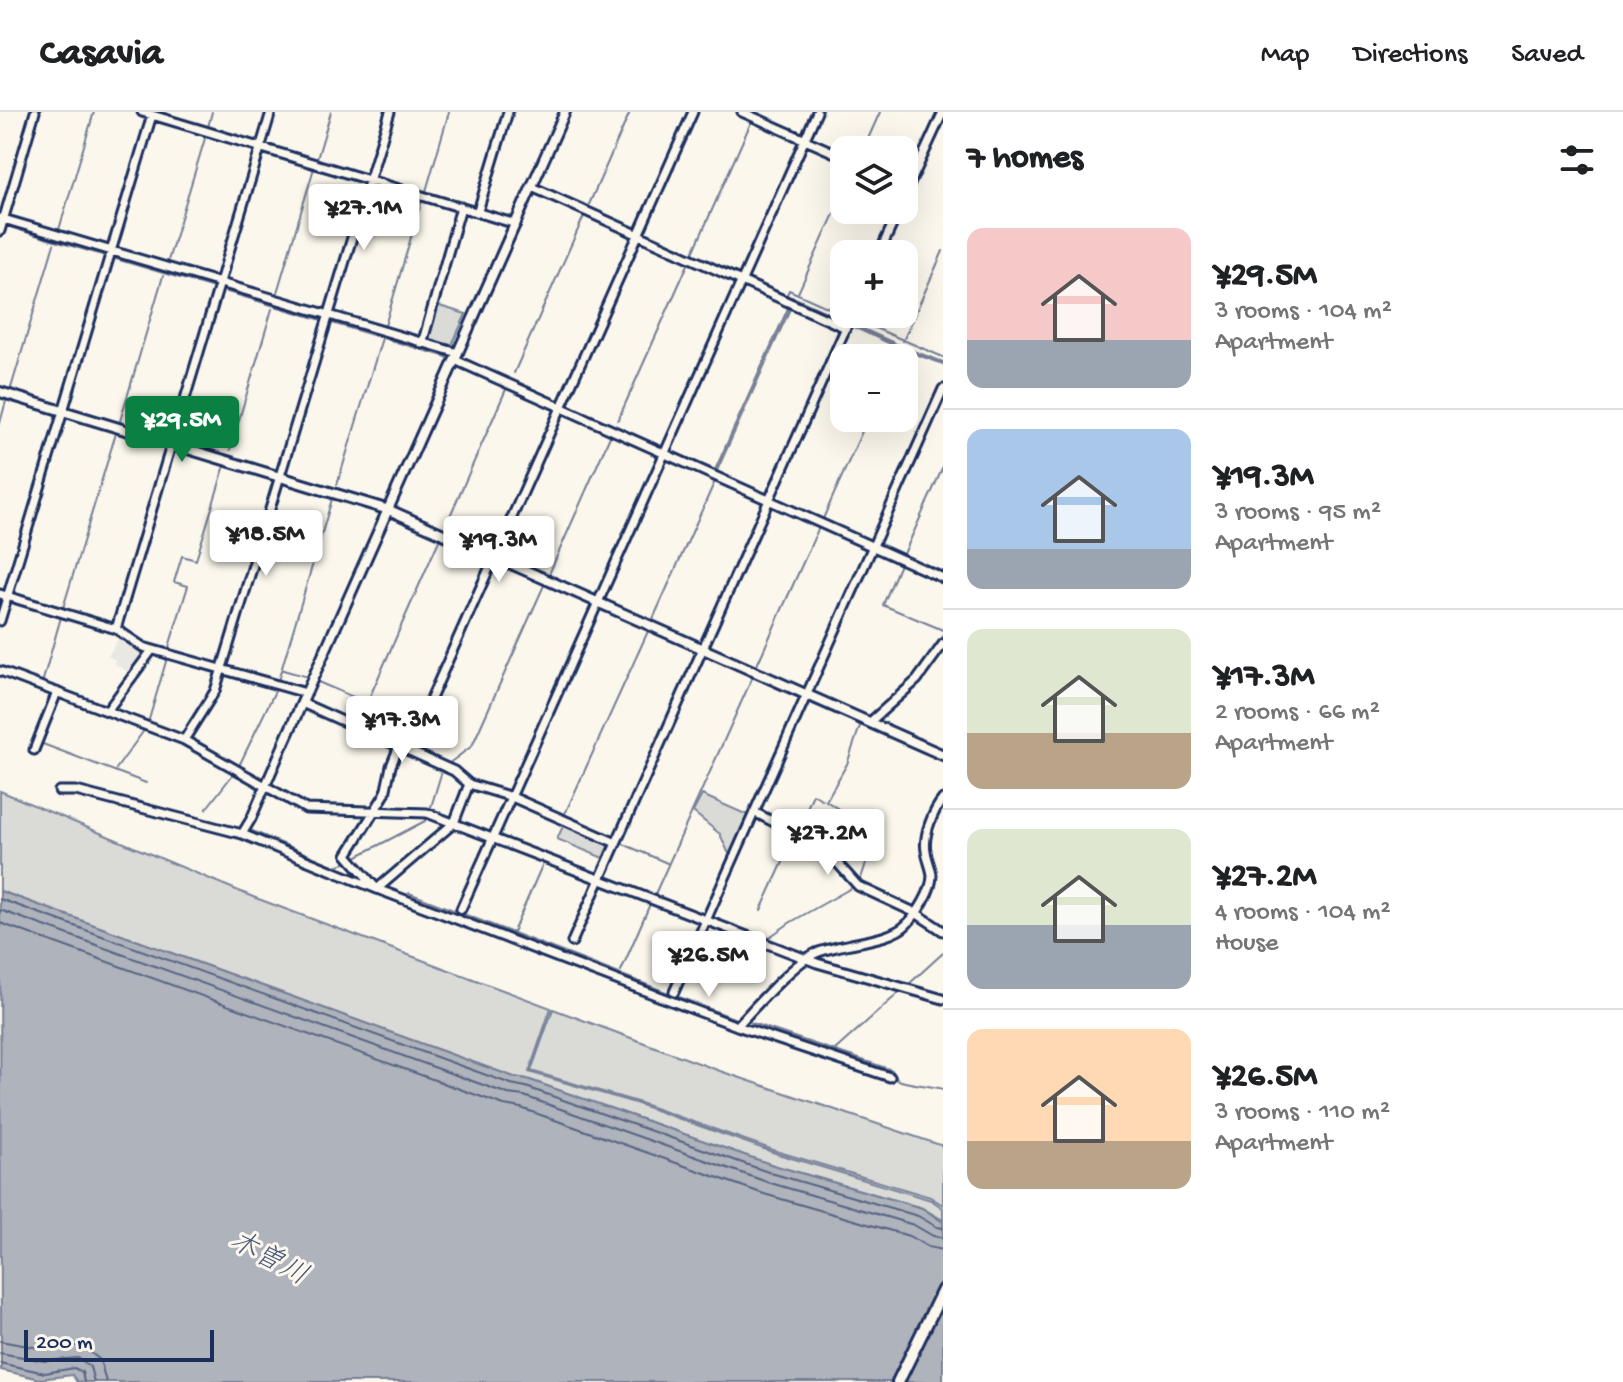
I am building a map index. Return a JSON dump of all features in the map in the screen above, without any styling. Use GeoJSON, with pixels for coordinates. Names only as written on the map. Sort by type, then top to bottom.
{"type":"FeatureCollection","features":[{"type":"Feature","properties":{"kind":"main road"},"geometry":{"type":"LineString","coordinates":[[898,1382],[943,1290]]}},
{"type":"Feature","properties":{"kind":"street"},"geometry":{"type":"LineString","coordinates":[[35,112],[2,223],[422,344],[943,578]]}},
{"type":"Feature","properties":{"kind":"street"},"geometry":{"type":"LineString","coordinates":[[142,112],[511,222]]}},
{"type":"Feature","properties":{"kind":"street"},"geometry":{"type":"LineString","coordinates":[[116,629],[271,112]]}},
{"type":"Feature","properties":{"kind":"street"},"geometry":{"type":"LineString","coordinates":[[185,739],[215,691],[222,670],[390,112]]}},
{"type":"Feature","properties":{"kind":"street"},"geometry":{"type":"LineString","coordinates":[[478,211],[508,112]]}},
{"type":"Feature","properties":{"kind":"street"},"geometry":{"type":"LineString","coordinates":[[242,834],[389,510],[511,222],[532,187],[565,112]]}},
{"type":"Feature","properties":{"kind":"street"},"geometry":{"type":"LineString","coordinates":[[408,750],[693,112]]}},
{"type":"Feature","properties":{"kind":"street"},"geometry":{"type":"LineString","coordinates":[[742,112],[830,151]]}},
{"type":"Feature","properties":{"kind":"street"},"geometry":{"type":"LineString","coordinates":[[461,909],[817,112]]}},
{"type":"Feature","properties":{"kind":"street"},"geometry":{"type":"LineString","coordinates":[[918,163],[943,112]]}},
{"type":"Feature","properties":{"kind":"street"},"geometry":{"type":"LineString","coordinates":[[0,621],[4,595],[152,114]]}},
{"type":"Feature","properties":{"kind":"street"},"geometry":{"type":"LineString","coordinates":[[532,187],[791,303],[830,316]]}},
{"type":"Feature","properties":{"kind":"street"},"geometry":{"type":"LineString","coordinates":[[422,344],[461,207]]}},
{"type":"Feature","properties":{"kind":"street"},"geometry":{"type":"LineString","coordinates":[[572,942],[846,328]]}},
{"type":"Feature","properties":{"kind":"street"},"geometry":{"type":"LineString","coordinates":[[674,992],[943,389]]}},
{"type":"Feature","properties":{"kind":"street"},"geometry":{"type":"LineString","coordinates":[[0,392],[389,510],[943,755]]}},
{"type":"Feature","properties":{"kind":"street"},"geometry":{"type":"LineString","coordinates":[[4,595],[116,629],[152,650],[304,698],[454,771],[469,784],[512,797],[616,843]]}},
{"type":"Feature","properties":{"kind":"street"},"geometry":{"type":"LineString","coordinates":[[870,722],[917,680],[943,644]]}},
{"type":"Feature","properties":{"kind":"street"},"geometry":{"type":"LineString","coordinates":[[108,709],[152,650]]}},
{"type":"Feature","properties":{"kind":"street"},"geometry":{"type":"LineString","coordinates":[[0,671],[185,739],[297,806],[313,811],[427,813],[806,959],[943,999]]}},
{"type":"Feature","properties":{"kind":"street"},"geometry":{"type":"LineString","coordinates":[[34,750],[57,692]]}},
{"type":"Feature","properties":{"kind":"street"},"geometry":{"type":"LineString","coordinates":[[377,889],[347,855],[385,794],[399,746]]}},
{"type":"Feature","properties":{"kind":"street"},"geometry":{"type":"LineString","coordinates":[[377,889],[454,823],[469,784]]}},
{"type":"Feature","properties":{"kind":"street"},"geometry":{"type":"LineString","coordinates":[[59,791],[76,791],[242,834],[377,889],[737,1026],[890,1077]]}},
{"type":"Feature","properties":{"kind":"street"},"geometry":{"type":"LineString","coordinates":[[737,1026],[806,959],[841,945],[898,931],[916,913],[931,884],[927,838],[933,814],[943,799]]}},
{"type":"Feature","properties":{"kind":"street"},"geometry":{"type":"LineString","coordinates":[[754,812],[823,847],[858,886],[916,913],[943,931]]}},
{"type":"Feature","properties":{"kind":"shaded area"},"geometry":{"type":"Polygon","coordinates":[[[436,305],[466,314],[450,349],[425,342],[436,305]]]}},
{"type":"Feature","properties":{"kind":"shaded area"},"geometry":{"type":"Polygon","coordinates":[[[121,634],[146,652],[132,675],[108,656],[121,634]]]}},
{"type":"Feature","properties":{"kind":"shaded area"},"geometry":{"type":"Polygon","coordinates":[[[0,791],[253,897],[551,1008],[529,1072],[635,1103],[778,1154],[931,1200],[943,1208],[943,1220],[922,1208],[773,1165],[514,1077],[0,891],[0,791]]]}},
{"type":"Feature","properties":{"kind":"shaded area"},"geometry":{"type":"Polygon","coordinates":[[[702,795],[750,816],[733,855],[728,852],[720,834],[693,812],[702,795]]]}},
{"type":"Feature","properties":{"kind":"shaded area"},"geometry":{"type":"Polygon","coordinates":[[[564,824],[609,844],[603,858],[557,839],[564,824]]]}},
{"type":"Feature","properties":{"kind":"shaded area"},"geometry":{"type":"Polygon","coordinates":[[[553,1009],[720,1071],[943,1146],[943,1205],[930,1197],[779,1152],[637,1102],[531,1071],[553,1009]]]}},
{"type":"Feature","properties":{"kind":"water"},"geometry":{"type":"Polygon","coordinates":[[[0,220],[451,355],[450,358],[55,241],[0,224],[0,220]]]}},
{"type":"Feature","properties":{"kind":"water"},"geometry":{"type":"Polygon","coordinates":[[[793,297],[830,314],[830,316],[794,300],[716,473],[458,356],[715,470],[793,297]]]}},
{"type":"Feature","properties":{"kind":"water"},"geometry":{"type":"Polygon","coordinates":[[[856,328],[896,344],[891,344],[856,328]]]}},
{"type":"Feature","properties":{"kind":"water"},"geometry":{"type":"Polygon","coordinates":[[[918,353],[943,362],[918,355],[918,353]]]}},
{"type":"Feature","properties":{"kind":"water","name":"木曽川"},"geometry":{"type":"Polygon","coordinates":[[[0,891],[514,1077],[773,1165],[922,1208],[943,1222],[943,1382],[77,1382],[72,1375],[40,1379],[1,1370],[0,891]]]}},
{"type":"Feature","properties":{"kind":"waterway"},"geometry":{"type":"LineString","coordinates":[[58,233],[94,112]]}},
{"type":"Feature","properties":{"kind":"waterway"},"geometry":{"type":"LineString","coordinates":[[208,127],[212,112]]}},
{"type":"Feature","properties":{"kind":"waterway"},"geometry":{"type":"LineString","coordinates":[[317,159],[331,112]]}},
{"type":"Feature","properties":{"kind":"waterway"},"geometry":{"type":"LineString","coordinates":[[426,191],[449,112]]}},
{"type":"Feature","properties":{"kind":"waterway"},"geometry":{"type":"LineString","coordinates":[[587,209],[630,112]]}},
{"type":"Feature","properties":{"kind":"waterway"},"geometry":{"type":"LineString","coordinates":[[869,136],[880,112]]}},
{"type":"Feature","properties":{"kind":"waterway"},"geometry":{"type":"LineString","coordinates":[[692,255],[752,120]]}},
{"type":"Feature","properties":{"kind":"waterway"},"geometry":{"type":"LineString","coordinates":[[167,264],[206,135]]}},
{"type":"Feature","properties":{"kind":"waterway"},"geometry":{"type":"LineString","coordinates":[[276,296],[314,168]]}},
{"type":"Feature","properties":{"kind":"waterway"},"geometry":{"type":"LineString","coordinates":[[384,329],[422,200]]}},
{"type":"Feature","properties":{"kind":"waterway"},"geometry":{"type":"LineString","coordinates":[[514,373],[584,216]]}},
{"type":"Feature","properties":{"kind":"waterway"},"geometry":{"type":"LineString","coordinates":[[798,293],[830,223]]}},
{"type":"Feature","properties":{"kind":"waterway"},"geometry":{"type":"LineString","coordinates":[[11,388],[54,244]]}},
{"type":"Feature","properties":{"kind":"waterway"},"geometry":{"type":"LineString","coordinates":[[903,341],[943,251]]}},
{"type":"Feature","properties":{"kind":"waterway"},"geometry":{"type":"LineString","coordinates":[[618,420],[689,262]]}},
{"type":"Feature","properties":{"kind":"waterway"},"geometry":{"type":"LineString","coordinates":[[120,421],[163,276]]}},
{"type":"Feature","properties":{"kind":"waterway"},"geometry":{"type":"LineString","coordinates":[[755,283],[786,297],[789,290],[830,308]]}},
{"type":"Feature","properties":{"kind":"waterway"},"geometry":{"type":"LineString","coordinates":[[230,450],[272,309]]}},
{"type":"Feature","properties":{"kind":"waterway"},"geometry":{"type":"LineString","coordinates":[[875,328],[943,357]]}},
{"type":"Feature","properties":{"kind":"waterway"},"geometry":{"type":"LineString","coordinates":[[337,485],[382,338]]}},
{"type":"Feature","properties":{"kind":"waterway"},"geometry":{"type":"LineString","coordinates":[[446,525],[507,387]]}},
{"type":"Feature","properties":{"kind":"waterway"},"geometry":{"type":"LineString","coordinates":[[0,423],[6,401]]}},
{"type":"Feature","properties":{"kind":"waterway"},"geometry":{"type":"LineString","coordinates":[[822,521],[862,432]]}},
{"type":"Feature","properties":{"kind":"waterway"},"geometry":{"type":"LineString","coordinates":[[63,608],[116,433]]}},
{"type":"Feature","properties":{"kind":"waterway"},"geometry":{"type":"LineString","coordinates":[[550,572],[611,434]]}},
{"type":"Feature","properties":{"kind":"waterway"},"geometry":{"type":"LineString","coordinates":[[168,650],[188,586],[174,582],[182,556],[196,560],[225,465]]}},
{"type":"Feature","properties":{"kind":"waterway"},"geometry":{"type":"LineString","coordinates":[[903,556],[943,467]]}},
{"type":"Feature","properties":{"kind":"waterway"},"geometry":{"type":"LineString","coordinates":[[653,619],[715,481]]}},
{"type":"Feature","properties":{"kind":"waterway"},"geometry":{"type":"LineString","coordinates":[[278,681],[332,499]]}},
{"type":"Feature","properties":{"kind":"waterway"},"geometry":{"type":"LineString","coordinates":[[757,665],[819,527]]}},
{"type":"Feature","properties":{"kind":"waterway"},"geometry":{"type":"LineString","coordinates":[[318,682],[367,703],[440,538]]}},
{"type":"Feature","properties":{"kind":"waterway"},"geometry":{"type":"LineString","coordinates":[[900,564],[883,605],[943,630]]}},
{"type":"Feature","properties":{"kind":"waterway"},"geometry":{"type":"LineString","coordinates":[[448,764],[472,746],[545,583]]}},
{"type":"Feature","properties":{"kind":"waterway"},"geometry":{"type":"LineString","coordinates":[[43,680],[61,617]]}},
{"type":"Feature","properties":{"kind":"waterway"},"geometry":{"type":"LineString","coordinates":[[120,627],[145,644],[162,649]]}},
{"type":"Feature","properties":{"kind":"waterway"},"geometry":{"type":"LineString","coordinates":[[564,816],[649,629]]}},
{"type":"Feature","properties":{"kind":"waterway"},"geometry":{"type":"LineString","coordinates":[[937,646],[943,636]]}},
{"type":"Feature","properties":{"kind":"waterway"},"geometry":{"type":"LineString","coordinates":[[148,723],[167,658]]}},
{"type":"Feature","properties":{"kind":"waterway"},"geometry":{"type":"LineString","coordinates":[[0,666],[107,707]]}},
{"type":"Feature","properties":{"kind":"waterway"},"geometry":{"type":"LineString","coordinates":[[283,670],[308,677]]}},
{"type":"Feature","properties":{"kind":"waterway"},"geometry":{"type":"LineString","coordinates":[[902,689],[917,674]]}},
{"type":"Feature","properties":{"kind":"waterway"},"geometry":{"type":"LineString","coordinates":[[655,894],[753,676]]}},
{"type":"Feature","properties":{"kind":"waterway"},"geometry":{"type":"LineString","coordinates":[[238,768],[276,689]]}},
{"type":"Feature","properties":{"kind":"waterway"},"geometry":{"type":"LineString","coordinates":[[860,726],[847,764],[826,801],[873,831],[874,840],[860,881]]}},
{"type":"Feature","properties":{"kind":"waterway"},"geometry":{"type":"LineString","coordinates":[[116,769],[145,729]]}},
{"type":"Feature","properties":{"kind":"waterway"},"geometry":{"type":"LineString","coordinates":[[40,743],[146,783]]}},
{"type":"Feature","properties":{"kind":"waterway"},"geometry":{"type":"LineString","coordinates":[[431,807],[442,771]]}},
{"type":"Feature","properties":{"kind":"waterway"},"geometry":{"type":"LineString","coordinates":[[206,809],[234,773]]}},
{"type":"Feature","properties":{"kind":"waterway"},"geometry":{"type":"LineString","coordinates":[[798,829],[813,794],[823,800]]}},
{"type":"Feature","properties":{"kind":"waterway"},"geometry":{"type":"LineString","coordinates":[[382,808],[425,809]]}},
{"type":"Feature","properties":{"kind":"waterway"},"geometry":{"type":"LineString","coordinates":[[354,858],[428,817]]}},
{"type":"Feature","properties":{"kind":"waterway"},"geometry":{"type":"LineString","coordinates":[[250,830],[335,866],[348,862]]}},
{"type":"Feature","properties":{"kind":"waterway"},"geometry":{"type":"LineString","coordinates":[[761,910],[795,836]]}},
{"type":"Feature","properties":{"kind":"waterway"},"geometry":{"type":"LineString","coordinates":[[621,843],[667,863]]}},
{"type":"Feature","properties":{"kind":"waterway"},"geometry":{"type":"LineString","coordinates":[[513,932],[544,861]]}},
{"type":"Feature","properties":{"kind":"waterway"},"geometry":{"type":"LineString","coordinates":[[768,938],[853,887]]}},
{"type":"Feature","properties":{"kind":"waterway"},"geometry":{"type":"LineString","coordinates":[[409,893],[736,1019]]}},
{"type":"Feature","properties":{"kind":"waterway"},"geometry":{"type":"LineString","coordinates":[[621,971],[650,904]]}},
{"type":"Feature","properties":{"kind":"waterway"},"geometry":{"type":"LineString","coordinates":[[909,984],[943,953]]}},
{"type":"Feature","properties":{"kind":"waterway"},"geometry":{"type":"LineString","coordinates":[[871,975],[943,995]]}},
{"type":"Feature","properties":{"kind":"waterway"},"geometry":{"type":"LineString","coordinates":[[835,1050],[902,990]]}},
{"type":"Feature","properties":{"kind":"waterway"},"geometry":{"type":"LineString","coordinates":[[746,1021],[892,1070],[898,1080],[943,1089]]}}]}
